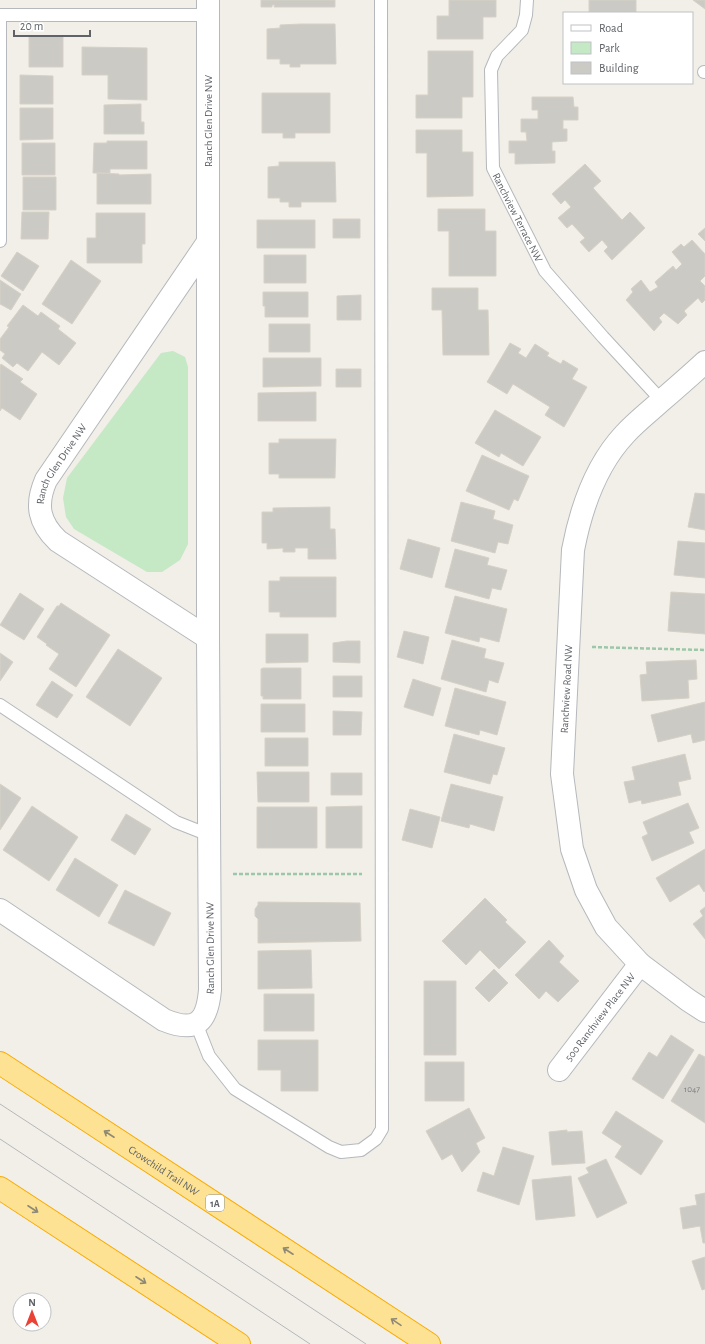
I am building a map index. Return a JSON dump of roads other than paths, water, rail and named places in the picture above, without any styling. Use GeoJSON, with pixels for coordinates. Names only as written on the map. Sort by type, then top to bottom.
{"type":"FeatureCollection","features":[{"type":"Feature","properties":{"kind":"highway","name":"Crowchild Trail NW"},"geometry":{"type":"LineString","coordinates":[[0,1063],[429,1344]]}},
{"type":"Feature","properties":{"kind":"highway"},"geometry":{"type":"LineString","coordinates":[[0,1188],[239,1344]]}},
{"type":"Feature","properties":{"kind":"street","name":"Ranch Glen Drive NW"},"geometry":{"type":"LineString","coordinates":[[196,1023],[204,1015],[208,1006],[210,990],[208,638],[208,7]]}},
{"type":"Feature","properties":{"kind":"street","name":"Ranch Glen Drive NW"},"geometry":{"type":"LineString","coordinates":[[208,242],[46,480],[41,490],[39,501],[40,512],[44,523],[50,533],[58,541],[208,638]]}},
{"type":"Feature","properties":{"kind":"street","name":"Ranchview Road NW"},"geometry":{"type":"LineString","coordinates":[[705,362],[642,417],[620,440],[608,455],[595,477],[585,501],[577,525],[573,550],[562,774],[572,849],[586,890],[606,927],[640,964],[705,1011]]}},
{"type":"Feature","properties":{"kind":"street"},"geometry":{"type":"LineString","coordinates":[[0,910],[164,1020],[176,1024],[187,1025],[196,1023]]}},
{"type":"Feature","properties":{"kind":"street","name":"500 Ranchview Place NW"},"geometry":{"type":"LineString","coordinates":[[559,1070],[640,964]]}},
{"type":"Feature","properties":{"kind":"lane"},"geometry":{"type":"LineString","coordinates":[[196,1023],[209,1056],[235,1088],[329,1147],[341,1152],[361,1150],[376,1139],[382,1129],[381,0]]}},
{"type":"Feature","properties":{"kind":"lane","name":"Ranchview Terrace NW"},"geometry":{"type":"LineString","coordinates":[[527,0],[526,15],[522,30],[497,56],[491,70],[493,168],[545,271],[662,401]]}},
{"type":"Feature","properties":{"kind":"lane"},"geometry":{"type":"LineString","coordinates":[[0,241],[0,15],[208,7]]}},
{"type":"Feature","properties":{"kind":"lane"},"geometry":{"type":"LineString","coordinates":[[0,705],[176,822],[209,835]]}},
{"type":"Feature","properties":{"kind":"tram line"},"geometry":{"type":"LineString","coordinates":[[0,1104],[366,1344]]}},
{"type":"Feature","properties":{"kind":"tram line"},"geometry":{"type":"LineString","coordinates":[[0,1139],[310,1344]]}}]}
